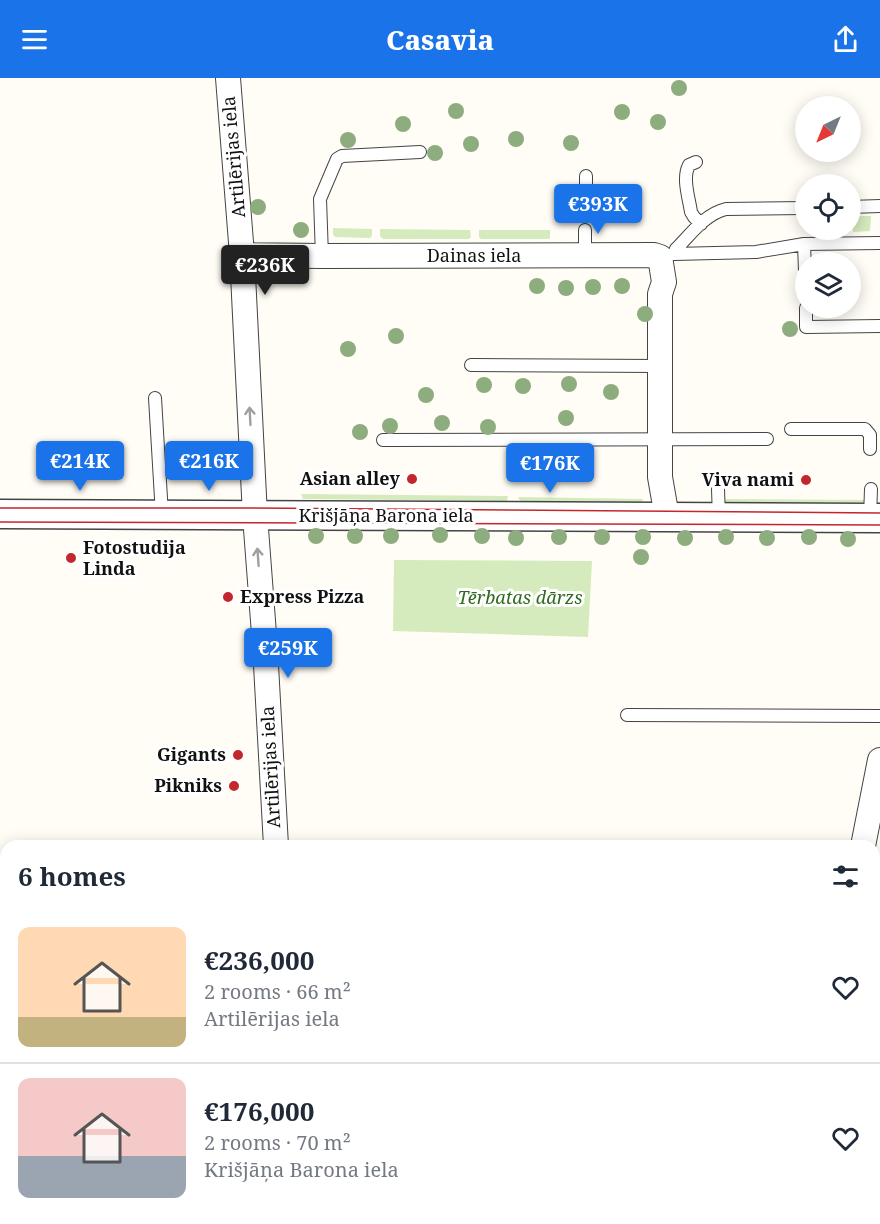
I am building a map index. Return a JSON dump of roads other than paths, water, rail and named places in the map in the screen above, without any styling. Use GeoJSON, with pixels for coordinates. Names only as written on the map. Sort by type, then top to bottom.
{"type":"FeatureCollection","features":[{"type":"Feature","properties":{"kind":"street","name":"Artilērijas iela"},"geometry":{"type":"LineString","coordinates":[[228,78],[242,255],[255,516],[276,840]]}},
{"type":"Feature","properties":{"kind":"street","name":"Dainas iela"},"geometry":{"type":"LineString","coordinates":[[242,255],[667,255]]}},
{"type":"Feature","properties":{"kind":"street"},"geometry":{"type":"LineString","coordinates":[[666,517],[660,477],[660,294],[664,282],[667,255]]}},
{"type":"Feature","properties":{"kind":"street","name":"Krišjāņa Barona iela"},"geometry":{"type":"LineString","coordinates":[[0,514],[875,518]]}},
{"type":"Feature","properties":{"kind":"street"},"geometry":{"type":"LineString","coordinates":[[864,840],[880,760]]}},
{"type":"Feature","properties":{"kind":"lane"},"geometry":{"type":"LineString","coordinates":[[322,256],[320,199],[337,159],[342,156],[420,152]]}},
{"type":"Feature","properties":{"kind":"lane"},"geometry":{"type":"LineString","coordinates":[[696,162],[689,165],[686,176],[691,212],[701,224]]}},
{"type":"Feature","properties":{"kind":"lane"},"geometry":{"type":"LineString","coordinates":[[586,177],[586,191]]}},
{"type":"Feature","properties":{"kind":"lane"},"geometry":{"type":"LineString","coordinates":[[861,207],[880,206]]}},
{"type":"Feature","properties":{"kind":"lane"},"geometry":{"type":"LineString","coordinates":[[667,255],[713,213],[726,209],[795,208]]}},
{"type":"Feature","properties":{"kind":"lane"},"geometry":{"type":"LineString","coordinates":[[585,230],[585,256]]}},
{"type":"Feature","properties":{"kind":"lane"},"geometry":{"type":"LineString","coordinates":[[667,255],[756,252],[804,244],[880,243]]}},
{"type":"Feature","properties":{"kind":"lane"},"geometry":{"type":"LineString","coordinates":[[804,244],[804,252]]}},
{"type":"Feature","properties":{"kind":"lane"},"geometry":{"type":"LineString","coordinates":[[806,318],[806,327],[880,326]]}},
{"type":"Feature","properties":{"kind":"lane"},"geometry":{"type":"LineString","coordinates":[[471,365],[660,366]]}},
{"type":"Feature","properties":{"kind":"lane"},"geometry":{"type":"LineString","coordinates":[[155,398],[162,515]]}},
{"type":"Feature","properties":{"kind":"lane"},"geometry":{"type":"LineString","coordinates":[[791,429],[865,429],[870,435],[870,449]]}},
{"type":"Feature","properties":{"kind":"lane"},"geometry":{"type":"LineString","coordinates":[[718,439],[718,453]]}},
{"type":"Feature","properties":{"kind":"lane"},"geometry":{"type":"LineString","coordinates":[[383,440],[767,439]]}},
{"type":"Feature","properties":{"kind":"lane"},"geometry":{"type":"LineString","coordinates":[[718,489],[719,518]]}},
{"type":"Feature","properties":{"kind":"lane"},"geometry":{"type":"LineString","coordinates":[[871,489],[875,518]]}},
{"type":"Feature","properties":{"kind":"lane"},"geometry":{"type":"LineString","coordinates":[[627,715],[880,716]]}},
{"type":"Feature","properties":{"kind":"tram line"},"geometry":{"type":"LineString","coordinates":[[0,508],[880,513]]}},
{"type":"Feature","properties":{"kind":"tram line"},"geometry":{"type":"LineString","coordinates":[[0,522],[880,525]]}},
{"type":"Feature","properties":{"kind":"place","name":"Asian alley"},"geometry":{"type":"Point","coordinates":[412,479]}},
{"type":"Feature","properties":{"kind":"place","name":"Viva nami"},"geometry":{"type":"Point","coordinates":[806,480]}},
{"type":"Feature","properties":{"kind":"place","name":"Fotostudija Linda"},"geometry":{"type":"Point","coordinates":[71,558]}},
{"type":"Feature","properties":{"kind":"place","name":"Express Pizza"},"geometry":{"type":"Point","coordinates":[228,597]}},
{"type":"Feature","properties":{"kind":"place","name":"Gigants"},"geometry":{"type":"Point","coordinates":[238,755]}},
{"type":"Feature","properties":{"kind":"place","name":"Pikniks"},"geometry":{"type":"Point","coordinates":[234,786]}},
{"type":"Feature","properties":{"kind":"park label","name":"Tērbatas dārzs"},"geometry":{"type":"Point","coordinates":[520,598]}}]}
